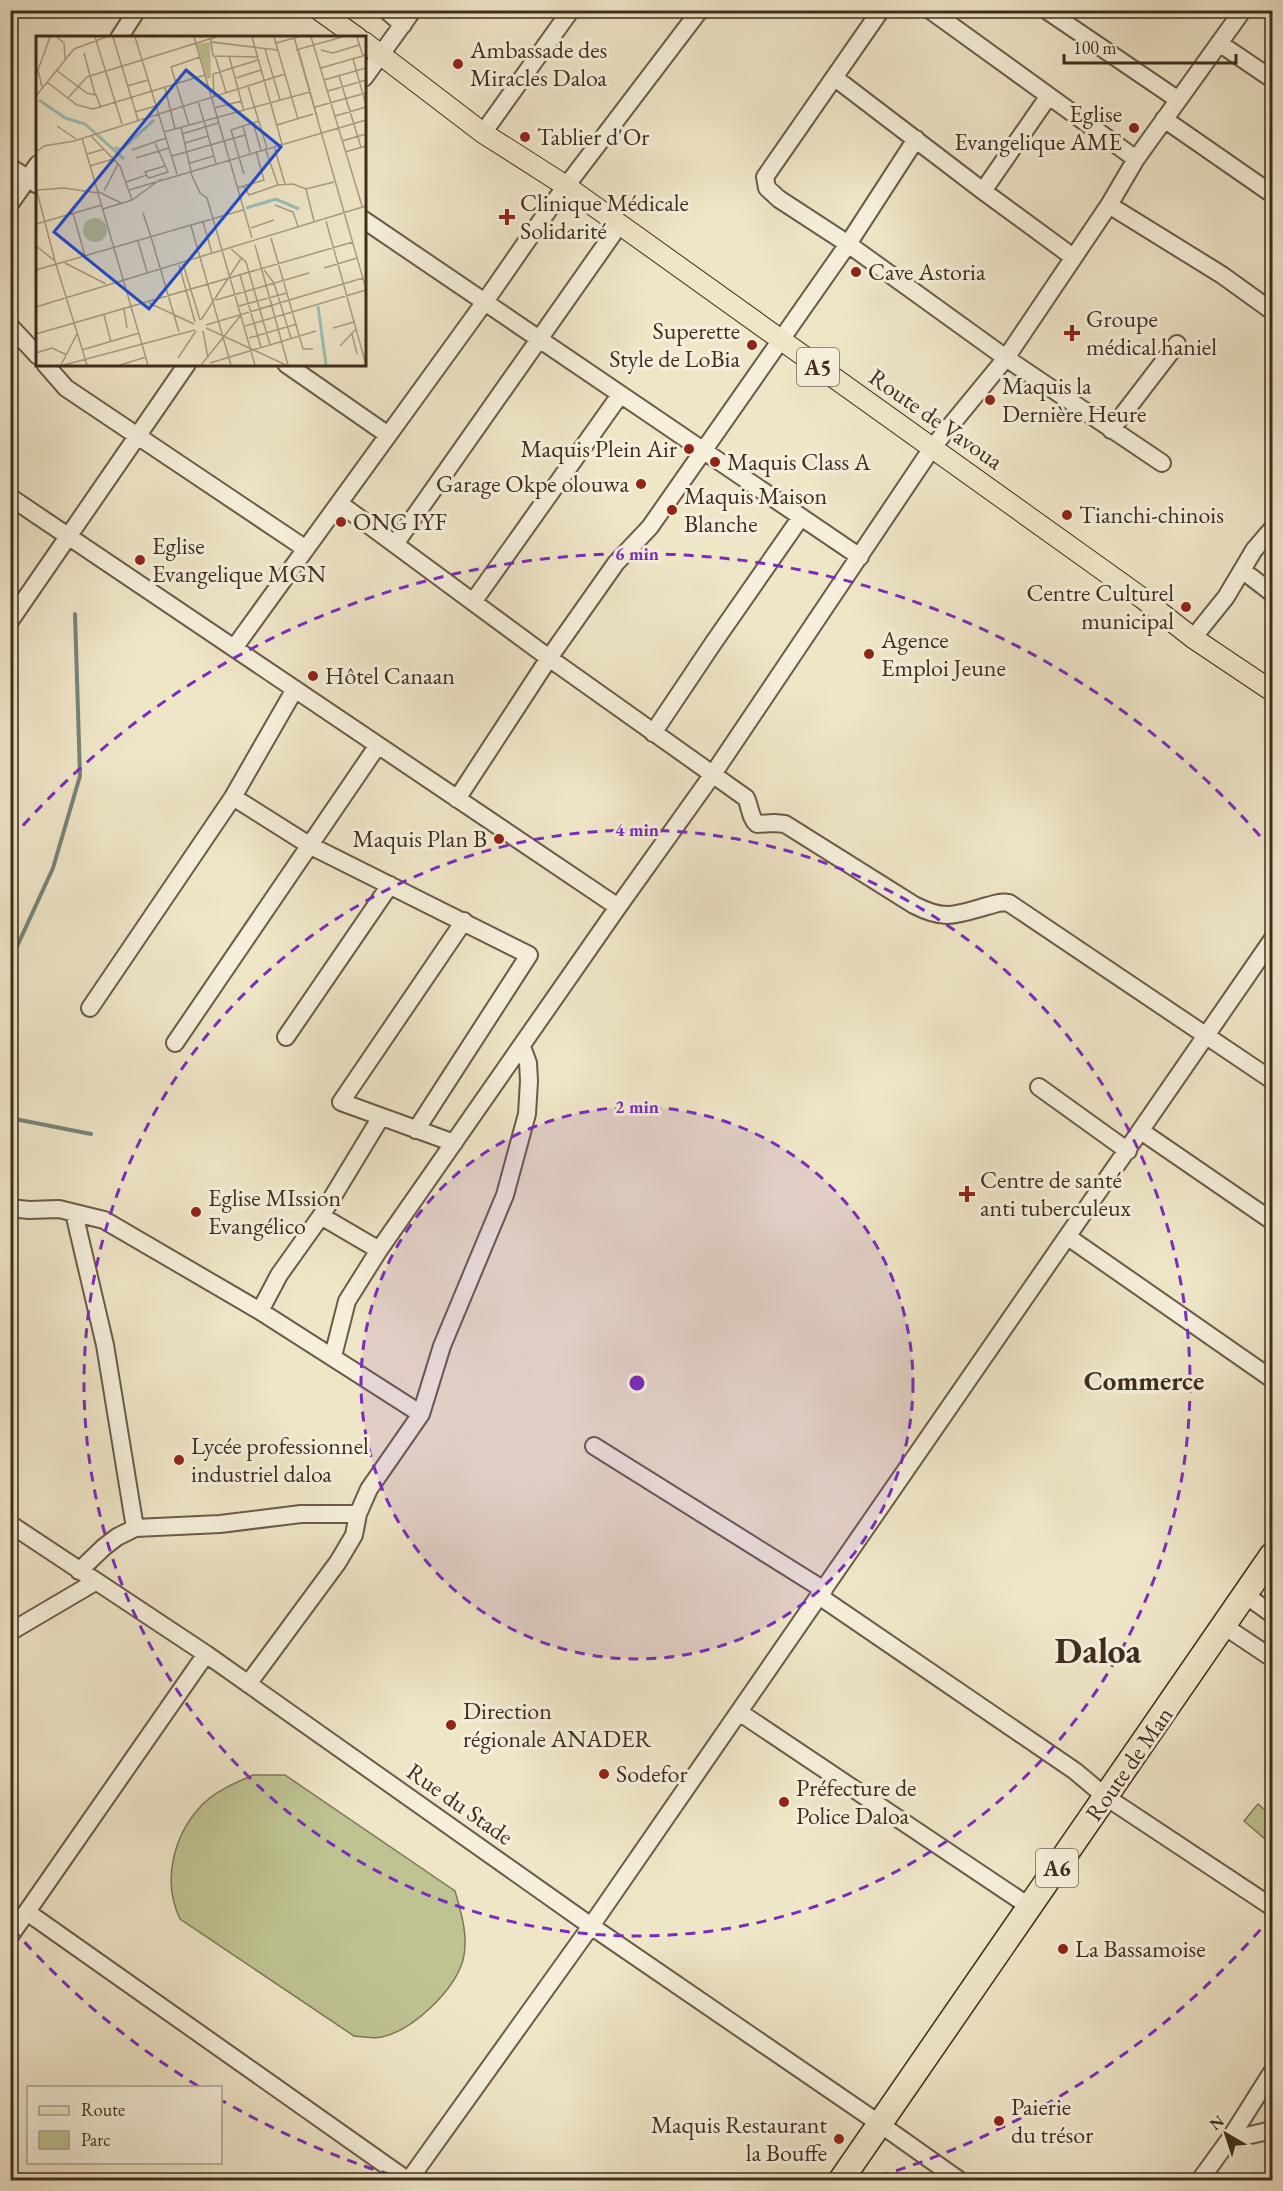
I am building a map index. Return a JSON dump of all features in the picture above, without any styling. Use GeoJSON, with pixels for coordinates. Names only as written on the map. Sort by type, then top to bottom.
{"type":"FeatureCollection","features":[{"type":"Feature","properties":{"kind":"highway","name":"Route de Man"},"geometry":{"type":"LineString","coordinates":[[841,2181],[1272,1555]]}},
{"type":"Feature","properties":{"kind":"main road"},"geometry":{"type":"LineString","coordinates":[[319,10],[355,36]]}},
{"type":"Feature","properties":{"kind":"main road","name":"Route de Vavoua"},"geometry":{"type":"LineString","coordinates":[[366,43],[483,133],[620,224],[1132,591],[1193,638],[1272,691]]}},
{"type":"Feature","properties":{"kind":"street"},"geometry":{"type":"LineString","coordinates":[[120,36],[137,10]]}},
{"type":"Feature","properties":{"kind":"street"},"geometry":{"type":"LineString","coordinates":[[386,10],[403,25]]}},
{"type":"Feature","properties":{"kind":"street"},"geometry":{"type":"LineString","coordinates":[[366,75],[413,10]]}},
{"type":"Feature","properties":{"kind":"street"},"geometry":{"type":"LineString","coordinates":[[483,133],[571,10]]}},
{"type":"Feature","properties":{"kind":"street"},"geometry":{"type":"LineString","coordinates":[[234,648],[566,186],[700,10]]}},
{"type":"Feature","properties":{"kind":"street"},"geometry":{"type":"LineString","coordinates":[[881,10],[765,177],[767,188],[779,199],[848,244],[1006,358],[1162,463]]}},
{"type":"Feature","properties":{"kind":"street"},"geometry":{"type":"LineString","coordinates":[[930,10],[1136,159]]}},
{"type":"Feature","properties":{"kind":"street"},"geometry":{"type":"LineString","coordinates":[[1046,10],[1178,99]]}},
{"type":"Feature","properties":{"kind":"street"},"geometry":{"type":"LineString","coordinates":[[333,1356],[347,1301],[379,1250],[713,774],[932,448],[1006,358],[1109,205],[1136,159],[1243,10]]}},
{"type":"Feature","properties":{"kind":"street"},"geometry":{"type":"LineString","coordinates":[[1219,43],[1272,79]]}},
{"type":"Feature","properties":{"kind":"street"},"geometry":{"type":"LineString","coordinates":[[835,78],[1073,257]]}},
{"type":"Feature","properties":{"kind":"street"},"geometry":{"type":"LineString","coordinates":[[983,191],[1048,97]]}},
{"type":"Feature","properties":{"kind":"street"},"geometry":{"type":"LineString","coordinates":[[1164,119],[1272,194]]}},
{"type":"Feature","properties":{"kind":"street"},"geometry":{"type":"LineString","coordinates":[[457,799],[549,658],[616,563],[650,527],[702,450],[782,341],[916,140]]}},
{"type":"Feature","properties":{"kind":"street"},"geometry":{"type":"LineString","coordinates":[[10,167],[33,182],[10,204]]}},
{"type":"Feature","properties":{"kind":"street"},"geometry":{"type":"LineString","coordinates":[[1109,205],[1222,275],[1272,310]]}},
{"type":"Feature","properties":{"kind":"street"},"geometry":{"type":"LineString","coordinates":[[366,221],[860,557]]}},
{"type":"Feature","properties":{"kind":"street"},"geometry":{"type":"LineString","coordinates":[[395,544],[620,224]]}},
{"type":"Feature","properties":{"kind":"street"},"geometry":{"type":"LineString","coordinates":[[10,326],[36,354]]}},
{"type":"Feature","properties":{"kind":"street"},"geometry":{"type":"LineString","coordinates":[[1112,429],[1177,344]]}},
{"type":"Feature","properties":{"kind":"street"},"geometry":{"type":"LineString","coordinates":[[47,366],[66,388],[137,438],[306,549]]}},
{"type":"Feature","properties":{"kind":"street"},"geometry":{"type":"LineString","coordinates":[[10,621],[187,366]]}},
{"type":"Feature","properties":{"kind":"street"},"geometry":{"type":"LineString","coordinates":[[289,366],[388,435]]}},
{"type":"Feature","properties":{"kind":"street"},"geometry":{"type":"LineString","coordinates":[[473,602],[620,394]]}},
{"type":"Feature","properties":{"kind":"street"},"geometry":{"type":"LineString","coordinates":[[10,497],[618,907]]}},
{"type":"Feature","properties":{"kind":"street"},"geometry":{"type":"LineString","coordinates":[[339,503],[549,658],[746,798],[753,820],[757,824],[785,825],[929,913],[944,917],[1000,901],[1009,903],[1272,1080]]}},
{"type":"Feature","properties":{"kind":"street"},"geometry":{"type":"LineString","coordinates":[[653,733],[801,517]]}},
{"type":"Feature","properties":{"kind":"street"},"geometry":{"type":"LineString","coordinates":[[1193,638],[1226,597],[1254,550],[1272,529]]}},
{"type":"Feature","properties":{"kind":"street"},"geometry":{"type":"LineString","coordinates":[[1242,570],[1272,593]]}},
{"type":"Feature","properties":{"kind":"street"},"geometry":{"type":"LineString","coordinates":[[90,1008],[233,796],[295,689]]}},
{"type":"Feature","properties":{"kind":"street"},"geometry":{"type":"LineString","coordinates":[[175,1043],[378,745]]}},
{"type":"Feature","properties":{"kind":"street"},"geometry":{"type":"LineString","coordinates":[[233,796],[309,845],[528,954],[529,957],[416,1130]]}},
{"type":"Feature","properties":{"kind":"street"},"geometry":{"type":"LineString","coordinates":[[286,1037],[390,885]]}},
{"type":"Feature","properties":{"kind":"street"},"geometry":{"type":"LineString","coordinates":[[454,1143],[343,1104],[342,1100],[464,921]]}},
{"type":"Feature","properties":{"kind":"street"},"geometry":{"type":"LineString","coordinates":[[27,1912],[408,2181],[591,1926],[1272,940]]}},
{"type":"Feature","properties":{"kind":"street"},"geometry":{"type":"LineString","coordinates":[[248,1684],[338,1562],[354,1535],[358,1514],[369,1489],[421,1414],[449,1328],[505,1195],[527,1114],[528,1063],[522,1047]]}},
{"type":"Feature","properties":{"kind":"street"},"geometry":{"type":"LineString","coordinates":[[1039,1087],[1128,1151]]}},
{"type":"Feature","properties":{"kind":"street"},"geometry":{"type":"LineString","coordinates":[[260,1311],[279,1275],[321,1216],[381,1117]]}},
{"type":"Feature","properties":{"kind":"street"},"geometry":{"type":"LineString","coordinates":[[1141,1131],[1272,1221]]}},
{"type":"Feature","properties":{"kind":"street"},"geometry":{"type":"LineString","coordinates":[[10,1208],[59,1209],[104,1220],[260,1311],[421,1414]]}},
{"type":"Feature","properties":{"kind":"street"},"geometry":{"type":"LineString","coordinates":[[74,1213],[105,1345],[135,1528]]}},
{"type":"Feature","properties":{"kind":"street"},"geometry":{"type":"LineString","coordinates":[[321,1216],[379,1250]]}},
{"type":"Feature","properties":{"kind":"street"},"geometry":{"type":"LineString","coordinates":[[1068,1237],[1272,1379]]}},
{"type":"Feature","properties":{"kind":"street"},"geometry":{"type":"LineString","coordinates":[[594,1446],[822,1593],[1075,1771],[1106,1797],[1272,1907]]}},
{"type":"Feature","properties":{"kind":"street"},"geometry":{"type":"LineString","coordinates":[[79,1571],[117,1537],[135,1528],[220,1524],[302,1514],[358,1514]]}},
{"type":"Feature","properties":{"kind":"street","name":"Rue du Stade"},"geometry":{"type":"LineString","coordinates":[[10,1524],[206,1654],[591,1926],[880,2124],[959,2181]]}},
{"type":"Feature","properties":{"kind":"street"},"geometry":{"type":"LineString","coordinates":[[10,1632],[95,1582]]}},
{"type":"Feature","properties":{"kind":"street"},"geometry":{"type":"LineString","coordinates":[[1244,1594],[1272,1614]]}},
{"type":"Feature","properties":{"kind":"street"},"geometry":{"type":"LineString","coordinates":[[1224,1626],[1272,1658]]}},
{"type":"Feature","properties":{"kind":"street"},"geometry":{"type":"LineString","coordinates":[[10,1936],[206,1654]]}},
{"type":"Feature","properties":{"kind":"street"},"geometry":{"type":"LineString","coordinates":[[739,1712],[1030,1907]]}},
{"type":"Feature","properties":{"kind":"street"},"geometry":{"type":"LineString","coordinates":[[1200,2181],[1272,2072]]}},
{"type":"Feature","properties":{"kind":"street"},"geometry":{"type":"LineString","coordinates":[[1229,2140],[1272,2130]]}},
{"type":"Feature","properties":{"kind":"green space"},"geometry":{"type":"Polygon","coordinates":[[[253,1775],[285,1775],[455,1891],[465,1934],[463,1960],[442,1996],[419,2018],[394,2033],[382,2037],[354,2036],[180,1919],[175,1905],[171,1875],[177,1845],[183,1831],[191,1818],[212,1796],[253,1775]]]}},
{"type":"Feature","properties":{"kind":"green space"},"geometry":{"type":"Polygon","coordinates":[[[1258,1804],[1272,1816],[1272,1845],[1244,1821],[1258,1804]]]}},
{"type":"Feature","properties":{"kind":"waterway"},"geometry":{"type":"LineString","coordinates":[[10,974],[14,953],[53,868],[80,776],[75,614]]}},
{"type":"Feature","properties":{"kind":"waterway"},"geometry":{"type":"LineString","coordinates":[[10,1118],[91,1134]]}},
{"type":"Feature","properties":{"kind":"place","name":"Ambassade des Miracles Daloa"},"geometry":{"type":"Point","coordinates":[458,64]}},
{"type":"Feature","properties":{"kind":"place","name":"Eglise Evangelique AME"},"geometry":{"type":"Point","coordinates":[1134,128]}},
{"type":"Feature","properties":{"kind":"place","name":"Tablier d'Or"},"geometry":{"type":"Point","coordinates":[525,137]}},
{"type":"Feature","properties":{"kind":"place","name":"Clinique Médicale Solidarité"},"geometry":{"type":"Point","coordinates":[507,217]}},
{"type":"Feature","properties":{"kind":"place","name":"Cave Astoria"},"geometry":{"type":"Point","coordinates":[856,272]}},
{"type":"Feature","properties":{"kind":"place","name":"Groupe médical haniel"},"geometry":{"type":"Point","coordinates":[1072,333]}},
{"type":"Feature","properties":{"kind":"place","name":"Superette Style de LoBia"},"geometry":{"type":"Point","coordinates":[752,345]}},
{"type":"Feature","properties":{"kind":"place","name":"Maquis la Dernière Heure"},"geometry":{"type":"Point","coordinates":[990,400]}},
{"type":"Feature","properties":{"kind":"place","name":"Maquis Plein Air"},"geometry":{"type":"Point","coordinates":[689,449]}},
{"type":"Feature","properties":{"kind":"place","name":"Maquis Class A"},"geometry":{"type":"Point","coordinates":[715,462]}},
{"type":"Feature","properties":{"kind":"place","name":"Garage Okpe olouwa"},"geometry":{"type":"Point","coordinates":[641,484]}},
{"type":"Feature","properties":{"kind":"place","name":"Maquis Maison Blanche"},"geometry":{"type":"Point","coordinates":[672,510]}},
{"type":"Feature","properties":{"kind":"place","name":"Tianchi-chinois"},"geometry":{"type":"Point","coordinates":[1067,515]}},
{"type":"Feature","properties":{"kind":"place","name":"ONG IYF"},"geometry":{"type":"Point","coordinates":[341,522]}},
{"type":"Feature","properties":{"kind":"place","name":"Eglise Evangelique MGN"},"geometry":{"type":"Point","coordinates":[140,560]}},
{"type":"Feature","properties":{"kind":"place","name":"Centre Culturel municipal"},"geometry":{"type":"Point","coordinates":[1186,607]}},
{"type":"Feature","properties":{"kind":"place","name":"Agence Emploi Jeune"},"geometry":{"type":"Point","coordinates":[869,654]}},
{"type":"Feature","properties":{"kind":"place","name":"Hôtel Canaan"},"geometry":{"type":"Point","coordinates":[313,676]}},
{"type":"Feature","properties":{"kind":"place","name":"Maquis Plan B"},"geometry":{"type":"Point","coordinates":[499,839]}},
{"type":"Feature","properties":{"kind":"place","name":"Centre de santé anti tuberculeux"},"geometry":{"type":"Point","coordinates":[967,1194]}},
{"type":"Feature","properties":{"kind":"place","name":"Eglise MIssion Evangélico"},"geometry":{"type":"Point","coordinates":[196,1212]}},
{"type":"Feature","properties":{"kind":"place","name":"Lycée professionnel industriel daloa"},"geometry":{"type":"Point","coordinates":[179,1460]}},
{"type":"Feature","properties":{"kind":"place","name":"Direction régionale ANADER"},"geometry":{"type":"Point","coordinates":[451,1725]}},
{"type":"Feature","properties":{"kind":"place","name":"Sodefor"},"geometry":{"type":"Point","coordinates":[604,1774]}},
{"type":"Feature","properties":{"kind":"place","name":"Préfecture de Police Daloa"},"geometry":{"type":"Point","coordinates":[784,1802]}},
{"type":"Feature","properties":{"kind":"place","name":"La Bassamoise"},"geometry":{"type":"Point","coordinates":[1063,1949]}},
{"type":"Feature","properties":{"kind":"place","name":"Paierie du trésor"},"geometry":{"type":"Point","coordinates":[999,2121]}},
{"type":"Feature","properties":{"kind":"place","name":"Maquis Restaurant la Bouffe"},"geometry":{"type":"Point","coordinates":[839,2139]}},
{"type":"Feature","properties":{"kind":"district","name":"Commerce"},"geometry":{"type":"Point","coordinates":[1144,1381]}},
{"type":"Feature","properties":{"kind":"district","name":"Daloa"},"geometry":{"type":"Point","coordinates":[1098,1650]}}]}
